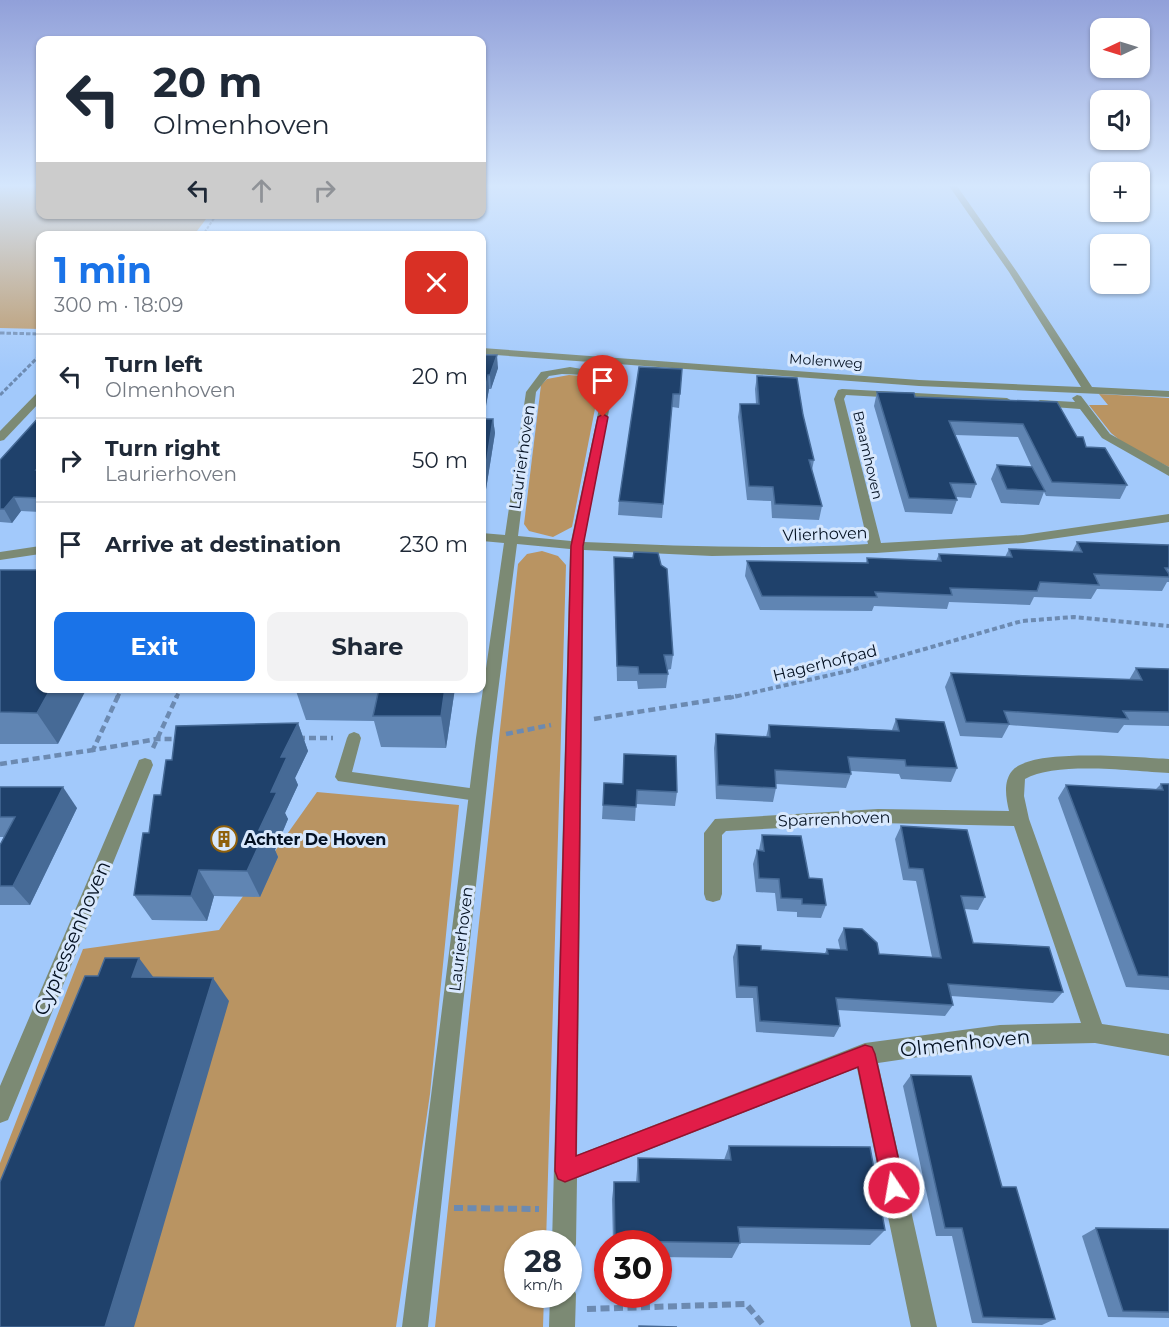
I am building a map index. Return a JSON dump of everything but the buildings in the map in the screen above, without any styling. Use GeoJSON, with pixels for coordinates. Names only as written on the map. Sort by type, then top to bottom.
{"type":"FeatureCollection","features":[{"type":"Feature","properties":{"kind":"street"},"geometry":{"type":"LineString","coordinates":[[996,248],[1089,391]]}},
{"type":"Feature","properties":{"kind":"street","name":"Molenweg"},"geometry":{"type":"LineString","coordinates":[[486,351],[908,382],[1169,394]]}},
{"type":"Feature","properties":{"kind":"street","name":"Laurierhoven"},"geometry":{"type":"LineString","coordinates":[[415,1327],[484,738],[531,392],[545,374],[564,370],[584,371],[602,376],[609,384],[577,546],[576,721],[564,1230]]}},
{"type":"Feature","properties":{"kind":"street"},"geometry":{"type":"LineString","coordinates":[[1072,391],[1106,436],[1169,472]]}},
{"type":"Feature","properties":{"kind":"street","name":"Braamhoven"},"geometry":{"type":"LineString","coordinates":[[876,549],[839,399],[842,392],[1082,406]]}},
{"type":"Feature","properties":{"kind":"street"},"geometry":{"type":"LineString","coordinates":[[0,438],[36,400]]}},
{"type":"Feature","properties":{"kind":"street","name":"Vlierhoven"},"geometry":{"type":"LineString","coordinates":[[486,537],[577,546],[712,552],[876,549],[1023,539],[1169,518]]}},
{"type":"Feature","properties":{"kind":"street"},"geometry":{"type":"LineString","coordinates":[[0,556],[36,551]]}},
{"type":"Feature","properties":{"kind":"street"},"geometry":{"type":"LineString","coordinates":[[1095,1033],[1020,819],[1015,795],[1016,784],[1019,774],[1030,767],[1073,763],[1169,766]]}},
{"type":"Feature","properties":{"kind":"street","name":"Cypressenhoven"},"geometry":{"type":"LineString","coordinates":[[0,1112],[145,765]]}},
{"type":"Feature","properties":{"kind":"street","name":"Sparrenhoven"},"geometry":{"type":"LineString","coordinates":[[713,894],[712,833],[721,824],[878,816],[1020,819]]}},
{"type":"Feature","properties":{"kind":"street","name":"Olmenhoven"},"geometry":{"type":"LineString","coordinates":[[565,1171],[865,1054],[1000,1035],[1095,1033],[1169,1045]]}},
{"type":"Feature","properties":{"kind":"street"},"geometry":{"type":"LineString","coordinates":[[865,1054],[924,1327]]}},
{"type":"Feature","properties":{"kind":"lane"},"geometry":{"type":"LineString","coordinates":[[354,738],[343,777],[477,795]]}},
{"type":"Feature","properties":{"kind":"path"},"geometry":{"type":"LineString","coordinates":[[0,333],[36,334]]}},
{"type":"Feature","properties":{"kind":"path"},"geometry":{"type":"LineString","coordinates":[[0,394],[36,359]]}},
{"type":"Feature","properties":{"kind":"path","name":"Hagerhofpad"},"geometry":{"type":"LineString","coordinates":[[484,738],[576,721],[724,700],[884,662],[1011,622],[1080,617],[1169,626]]}},
{"type":"Feature","properties":{"kind":"path"},"geometry":{"type":"LineString","coordinates":[[93,750],[120,693]]}},
{"type":"Feature","properties":{"kind":"path"},"geometry":{"type":"LineString","coordinates":[[145,765],[179,693]]}},
{"type":"Feature","properties":{"kind":"path"},"geometry":{"type":"LineString","coordinates":[[296,738],[354,738]]}},
{"type":"Feature","properties":{"kind":"path"},"geometry":{"type":"LineString","coordinates":[[0,764],[157,739],[180,739]]}},
{"type":"Feature","properties":{"kind":"path"},"geometry":{"type":"LineString","coordinates":[[429,1208],[564,1209]]}},
{"type":"Feature","properties":{"kind":"path"},"geometry":{"type":"LineString","coordinates":[[562,1310],[746,1304],[765,1327]]}},
{"type":"Feature","properties":{"kind":"shaded area"},"geometry":{"type":"Polygon","coordinates":[[[0,248],[36,248],[36,329],[0,328],[0,248]]]}},
{"type":"Feature","properties":{"kind":"shaded area"},"geometry":{"type":"Polygon","coordinates":[[[569,375],[582,376],[599,388],[572,527],[553,537],[529,531],[524,524],[541,385],[547,379],[569,375]]]}},
{"type":"Feature","properties":{"kind":"shaded area"},"geometry":{"type":"Polygon","coordinates":[[[1099,394],[1169,398],[1169,467],[1127,446],[1111,433],[1089,405],[1108,405],[1099,394]]]}},
{"type":"Feature","properties":{"kind":"shaded area"},"geometry":{"type":"Polygon","coordinates":[[[542,551],[558,556],[566,565],[546,1230],[504,1230],[504,1308],[544,1308],[543,1327],[435,1327],[518,564],[527,554],[542,551]]]}},
{"type":"Feature","properties":{"kind":"shaded area"},"geometry":{"type":"Polygon","coordinates":[[[317,792],[459,805],[430,1094],[396,1327],[0,1327],[0,1163],[83,949],[219,930],[317,792]]]}},
{"type":"Feature","properties":{"kind":"place","name":"Achter De Hoven"},"geometry":{"type":"Point","coordinates":[224,839]}},
{"type":"Feature","properties":{"kind":"route"},"geometry":{"type":"LineString","coordinates":[[603,417],[577,546],[576,721],[565,1171],[865,1054],[894,1188]]}}]}
